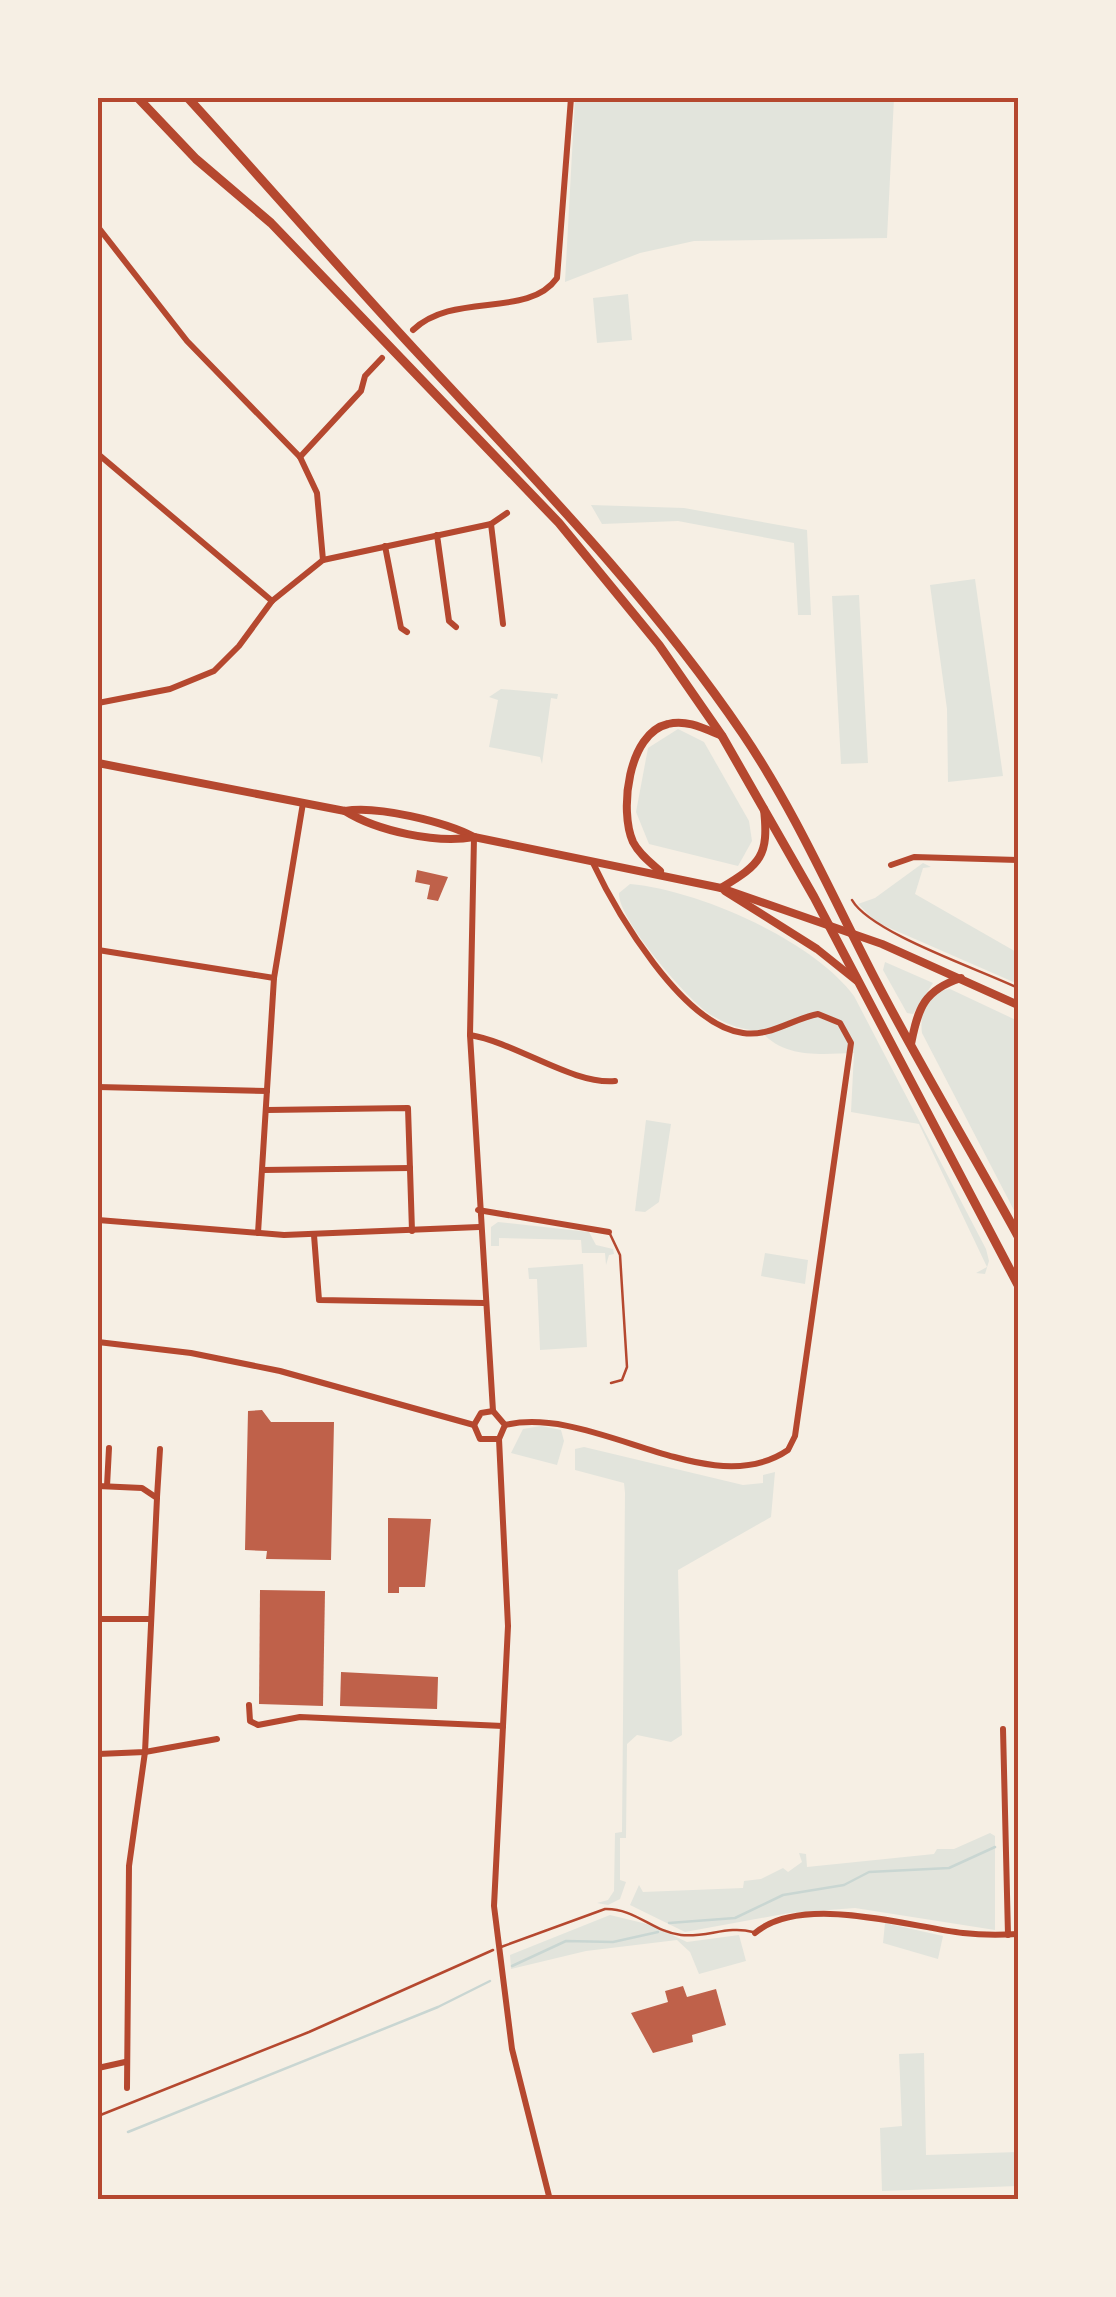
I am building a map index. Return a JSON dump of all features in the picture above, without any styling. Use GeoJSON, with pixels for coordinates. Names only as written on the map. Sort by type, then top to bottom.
{"type":"FeatureCollection","features":[{"type":"Feature","properties":{"kind":"main road"},"geometry":{"type":"LineString","coordinates":[[138,98],[196,159],[271,224],[559,524],[659,645],[722,736],[764,808],[1018,1285]]}},
{"type":"Feature","properties":{"kind":"main road"},"geometry":{"type":"LineString","coordinates":[[188,98],[346,276],[571,517],[676,641],[744,736],[838,898],[911,1044],[1017,1231]]}},
{"type":"Feature","properties":{"kind":"street"},"geometry":{"type":"LineString","coordinates":[[413,330],[444,310],[541,294],[557,278],[571,98]]}},
{"type":"Feature","properties":{"kind":"street"},"geometry":{"type":"LineString","coordinates":[[98,230],[187,341],[300,457],[317,493],[322,560]]}},
{"type":"Feature","properties":{"kind":"street"},"geometry":{"type":"LineString","coordinates":[[300,457],[361,392],[365,376],[382,358]]}},
{"type":"Feature","properties":{"kind":"street"},"geometry":{"type":"LineString","coordinates":[[98,454],[272,601]]}},
{"type":"Feature","properties":{"kind":"street"},"geometry":{"type":"LineString","coordinates":[[98,703],[170,690],[214,671],[230,658],[272,601],[322,560],[491,524],[507,513]]}},
{"type":"Feature","properties":{"kind":"street"},"geometry":{"type":"LineString","coordinates":[[491,524],[503,624]]}},
{"type":"Feature","properties":{"kind":"street"},"geometry":{"type":"LineString","coordinates":[[438,535],[449,621],[456,627]]}},
{"type":"Feature","properties":{"kind":"street"},"geometry":{"type":"LineString","coordinates":[[385,546],[401,628],[407,632]]}},
{"type":"Feature","properties":{"kind":"street"},"geometry":{"type":"LineString","coordinates":[[664,874],[638,850],[629,827],[630,784],[640,751],[655,730],[673,723],[691,724],[722,736]]}},
{"type":"Feature","properties":{"kind":"street"},"geometry":{"type":"LineString","coordinates":[[98,763],[346,811],[360,820],[439,838],[474,837],[721,888],[853,933],[1018,1005]]}},
{"type":"Feature","properties":{"kind":"street"},"geometry":{"type":"LineString","coordinates":[[258,1233],[274,978],[302,803]]}},
{"type":"Feature","properties":{"kind":"street"},"geometry":{"type":"LineString","coordinates":[[721,888],[748,872],[763,853],[764,808]]}},
{"type":"Feature","properties":{"kind":"street"},"geometry":{"type":"LineString","coordinates":[[474,837],[470,1036],[478,1210],[492,1411],[505,1424]]}},
{"type":"Feature","properties":{"kind":"street"},"geometry":{"type":"LineString","coordinates":[[890,865],[914,857],[1018,860]]}},
{"type":"Feature","properties":{"kind":"street"},"geometry":{"type":"LineString","coordinates":[[505,1424],[542,1420],[717,1465],[752,1468],[788,1450],[795,1436],[851,1042],[840,1023],[818,1014],[762,1034],[740,1034],[705,1015],[678,990],[611,903],[591,860]]}},
{"type":"Feature","properties":{"kind":"street"},"geometry":{"type":"LineString","coordinates":[[721,888],[817,949],[858,981]]}},
{"type":"Feature","properties":{"kind":"street"},"geometry":{"type":"LineString","coordinates":[[98,950],[274,978]]}},
{"type":"Feature","properties":{"kind":"street"},"geometry":{"type":"LineString","coordinates":[[911,1044],[916,1017],[929,992],[963,978]]}},
{"type":"Feature","properties":{"kind":"street"},"geometry":{"type":"LineString","coordinates":[[470,1036],[524,1050],[598,1083],[615,1081]]}},
{"type":"Feature","properties":{"kind":"street"},"geometry":{"type":"LineString","coordinates":[[98,1087],[268,1091]]}},
{"type":"Feature","properties":{"kind":"street"},"geometry":{"type":"LineString","coordinates":[[266,1110],[408,1108],[412,1231]]}},
{"type":"Feature","properties":{"kind":"street"},"geometry":{"type":"LineString","coordinates":[[263,1170],[410,1168]]}},
{"type":"Feature","properties":{"kind":"street"},"geometry":{"type":"LineString","coordinates":[[478,1210],[609,1232]]}},
{"type":"Feature","properties":{"kind":"street"},"geometry":{"type":"LineString","coordinates":[[98,1220],[258,1233],[479,1227]]}},
{"type":"Feature","properties":{"kind":"street"},"geometry":{"type":"LineString","coordinates":[[314,1234],[319,1300],[484,1303]]}},
{"type":"Feature","properties":{"kind":"street"},"geometry":{"type":"LineString","coordinates":[[98,1342],[191,1352],[280,1371],[474,1425]]}},
{"type":"Feature","properties":{"kind":"street"},"geometry":{"type":"LineString","coordinates":[[492,1411],[480,1413],[474,1425],[480,1439],[499,1439]]}},
{"type":"Feature","properties":{"kind":"street"},"geometry":{"type":"LineString","coordinates":[[505,1424],[499,1439],[508,1594],[494,1906],[512,2049],[550,2200]]}},
{"type":"Feature","properties":{"kind":"street"},"geometry":{"type":"LineString","coordinates":[[108,1486],[109,1448]]}},
{"type":"Feature","properties":{"kind":"street"},"geometry":{"type":"LineString","coordinates":[[127,2088],[124,2062],[129,1866],[145,1752],[160,1449]]}},
{"type":"Feature","properties":{"kind":"street"},"geometry":{"type":"LineString","coordinates":[[98,1486],[142,1488],[158,1498]]}},
{"type":"Feature","properties":{"kind":"street"},"geometry":{"type":"LineString","coordinates":[[98,1618],[152,1619]]}},
{"type":"Feature","properties":{"kind":"street"},"geometry":{"type":"LineString","coordinates":[[249,1705],[250,1721],[258,1725],[300,1717],[502,1726]]}},
{"type":"Feature","properties":{"kind":"street"},"geometry":{"type":"LineString","coordinates":[[1003,1729],[1008,1934]]}},
{"type":"Feature","properties":{"kind":"street"},"geometry":{"type":"LineString","coordinates":[[98,1754],[145,1752],[217,1739]]}},
{"type":"Feature","properties":{"kind":"street"},"geometry":{"type":"LineString","coordinates":[[755,1933],[783,1920],[832,1914],[880,1917],[964,1934],[1018,1934]]}},
{"type":"Feature","properties":{"kind":"street"},"geometry":{"type":"LineString","coordinates":[[98,2068],[124,2062]]}},
{"type":"Feature","properties":{"kind":"lane"},"geometry":{"type":"LineString","coordinates":[[609,1232],[620,1255],[627,1367],[622,1380],[610,1383]]}},
{"type":"Feature","properties":{"kind":"lane"},"geometry":{"type":"LineString","coordinates":[[498,1948],[605,1909],[623,1908],[672,1933],[696,1935],[737,1928],[755,1933]]}},
{"type":"Feature","properties":{"kind":"path"},"geometry":{"type":"LineString","coordinates":[[852,900],[859,911],[881,927],[1018,988]]}},
{"type":"Feature","properties":{"kind":"path"},"geometry":{"type":"LineString","coordinates":[[98,2116],[309,2032],[498,1948]]}},
{"type":"Feature","properties":{"kind":"shaded area"},"geometry":{"type":"Polygon","coordinates":[[[575,98],[894,98],[887,238],[694,241],[640,253],[565,282],[575,98]]]}},
{"type":"Feature","properties":{"kind":"shaded area"},"geometry":{"type":"Polygon","coordinates":[[[628,294],[632,340],[597,343],[593,298],[628,294]]]}},
{"type":"Feature","properties":{"kind":"shaded area"},"geometry":{"type":"Polygon","coordinates":[[[591,505],[684,508],[807,530],[811,615],[798,615],[794,543],[678,521],[602,524],[591,505]]]}},
{"type":"Feature","properties":{"kind":"shaded area"},"geometry":{"type":"Polygon","coordinates":[[[975,579],[1003,776],[948,782],[947,709],[930,585],[975,579]]]}},
{"type":"Feature","properties":{"kind":"shaded area"},"geometry":{"type":"Polygon","coordinates":[[[859,595],[868,763],[841,764],[832,596],[859,595]]]}},
{"type":"Feature","properties":{"kind":"shaded area"},"geometry":{"type":"Polygon","coordinates":[[[501,689],[558,694],[557,699],[551,698],[542,764],[540,757],[489,747],[498,700],[489,697],[501,689]]]}},
{"type":"Feature","properties":{"kind":"shaded area"},"geometry":{"type":"Polygon","coordinates":[[[678,729],[704,742],[749,821],[752,841],[738,866],[649,844],[636,812],[648,748],[678,729]]]}},
{"type":"Feature","properties":{"kind":"shaded area"},"geometry":{"type":"Polygon","coordinates":[[[923,863],[931,867],[923,868],[915,894],[1018,953],[1018,984],[876,922],[858,904],[875,898],[923,863]]]}},
{"type":"Feature","properties":{"kind":"shaded area"},"geometry":{"type":"Polygon","coordinates":[[[630,884],[688,896],[753,922],[812,956],[836,976],[854,996],[986,1249],[989,1261],[985,1274],[976,1273],[987,1267],[919,1124],[851,1112],[854,1053],[792,1051],[761,1031],[729,1024],[700,1007],[671,977],[629,921],[619,893],[630,884]]]}},
{"type":"Feature","properties":{"kind":"shaded area"},"geometry":{"type":"Polygon","coordinates":[[[885,962],[933,983],[913,1014],[907,1013],[883,970],[885,962]]]}},
{"type":"Feature","properties":{"kind":"shaded area"},"geometry":{"type":"Polygon","coordinates":[[[950,989],[1018,1021],[1018,1218],[922,1033],[927,1004],[936,994],[950,989]]]}},
{"type":"Feature","properties":{"kind":"shaded area"},"geometry":{"type":"Polygon","coordinates":[[[646,1120],[671,1124],[659,1202],[645,1212],[635,1211],[646,1120]]]}},
{"type":"Feature","properties":{"kind":"shaded area"},"geometry":{"type":"Polygon","coordinates":[[[498,1222],[589,1232],[596,1245],[613,1249],[614,1254],[609,1255],[606,1265],[605,1253],[582,1253],[581,1240],[499,1238],[499,1246],[491,1246],[491,1227],[498,1222]]]}},
{"type":"Feature","properties":{"kind":"shaded area"},"geometry":{"type":"Polygon","coordinates":[[[765,1253],[808,1260],[805,1284],[761,1276],[765,1253]]]}},
{"type":"Feature","properties":{"kind":"shaded area"},"geometry":{"type":"Polygon","coordinates":[[[583,1264],[587,1347],[540,1350],[537,1279],[529,1279],[528,1268],[583,1264]]]}},
{"type":"Feature","properties":{"kind":"shaded area"},"geometry":{"type":"Polygon","coordinates":[[[541,1426],[561,1430],[564,1441],[557,1465],[511,1453],[523,1429],[541,1426]]]}},
{"type":"Feature","properties":{"kind":"shaded area"},"geometry":{"type":"Polygon","coordinates":[[[584,1447],[743,1485],[763,1483],[763,1475],[775,1472],[771,1517],[678,1570],[682,1735],[671,1742],[637,1735],[627,1744],[626,1838],[620,1838],[620,1880],[626,1882],[620,1899],[608,1905],[597,1903],[608,1900],[614,1891],[615,1833],[622,1832],[625,1493],[624,1483],[575,1470],[575,1449],[584,1447]]]}},
{"type":"Feature","properties":{"kind":"shaded area"},"geometry":{"type":"Polygon","coordinates":[[[990,1833],[995,1836],[995,1930],[855,1908],[789,1913],[685,1932],[630,1905],[639,1885],[643,1892],[743,1888],[744,1881],[761,1879],[783,1868],[788,1872],[802,1862],[799,1853],[806,1854],[807,1867],[934,1854],[937,1849],[954,1849],[990,1833]]]}},
{"type":"Feature","properties":{"kind":"shaded area"},"geometry":{"type":"Polygon","coordinates":[[[610,1915],[651,1925],[687,1942],[739,1935],[746,1961],[699,1974],[690,1952],[677,1940],[586,1951],[511,1969],[510,1955],[610,1915]]]}},
{"type":"Feature","properties":{"kind":"shaded area"},"geometry":{"type":"Polygon","coordinates":[[[885,1923],[943,1936],[938,1959],[883,1943],[885,1923]]]}},
{"type":"Feature","properties":{"kind":"shaded area"},"geometry":{"type":"Polygon","coordinates":[[[924,2053],[926,2155],[1018,2152],[1018,2186],[882,2191],[880,2128],[902,2126],[899,2054],[924,2053]]]}},
{"type":"Feature","properties":{"kind":"building"},"geometry":{"type":"Polygon","coordinates":[[[417,870],[448,877],[438,901],[427,899],[430,885],[415,882],[417,870]]]}},
{"type":"Feature","properties":{"kind":"building"},"geometry":{"type":"Polygon","coordinates":[[[262,1410],[271,1422],[334,1422],[331,1560],[266,1559],[267,1551],[245,1550],[248,1411],[262,1410]]]}},
{"type":"Feature","properties":{"kind":"building"},"geometry":{"type":"Polygon","coordinates":[[[388,1518],[431,1519],[425,1587],[399,1587],[399,1593],[388,1593],[388,1518]]]}},
{"type":"Feature","properties":{"kind":"building"},"geometry":{"type":"Polygon","coordinates":[[[260,1590],[325,1591],[323,1706],[259,1704],[260,1590]]]}},
{"type":"Feature","properties":{"kind":"building"},"geometry":{"type":"Polygon","coordinates":[[[341,1672],[438,1677],[437,1709],[340,1706],[341,1672]]]}},
{"type":"Feature","properties":{"kind":"building"},"geometry":{"type":"Polygon","coordinates":[[[683,1986],[687,1997],[716,1989],[726,2025],[692,2035],[693,2042],[653,2053],[631,2013],[668,2002],[665,1991],[683,1986]]]}},
{"type":"Feature","properties":{"kind":"waterway"},"geometry":{"type":"LineString","coordinates":[[669,1923],[735,1918],[783,1895],[844,1885],[869,1872],[949,1868],[995,1847]]}},
{"type":"Feature","properties":{"kind":"waterway"},"geometry":{"type":"LineString","coordinates":[[512,1966],[566,1941],[613,1942],[658,1932]]}},
{"type":"Feature","properties":{"kind":"waterway"},"geometry":{"type":"LineString","coordinates":[[128,2132],[438,2007],[490,1981]]}}]}
